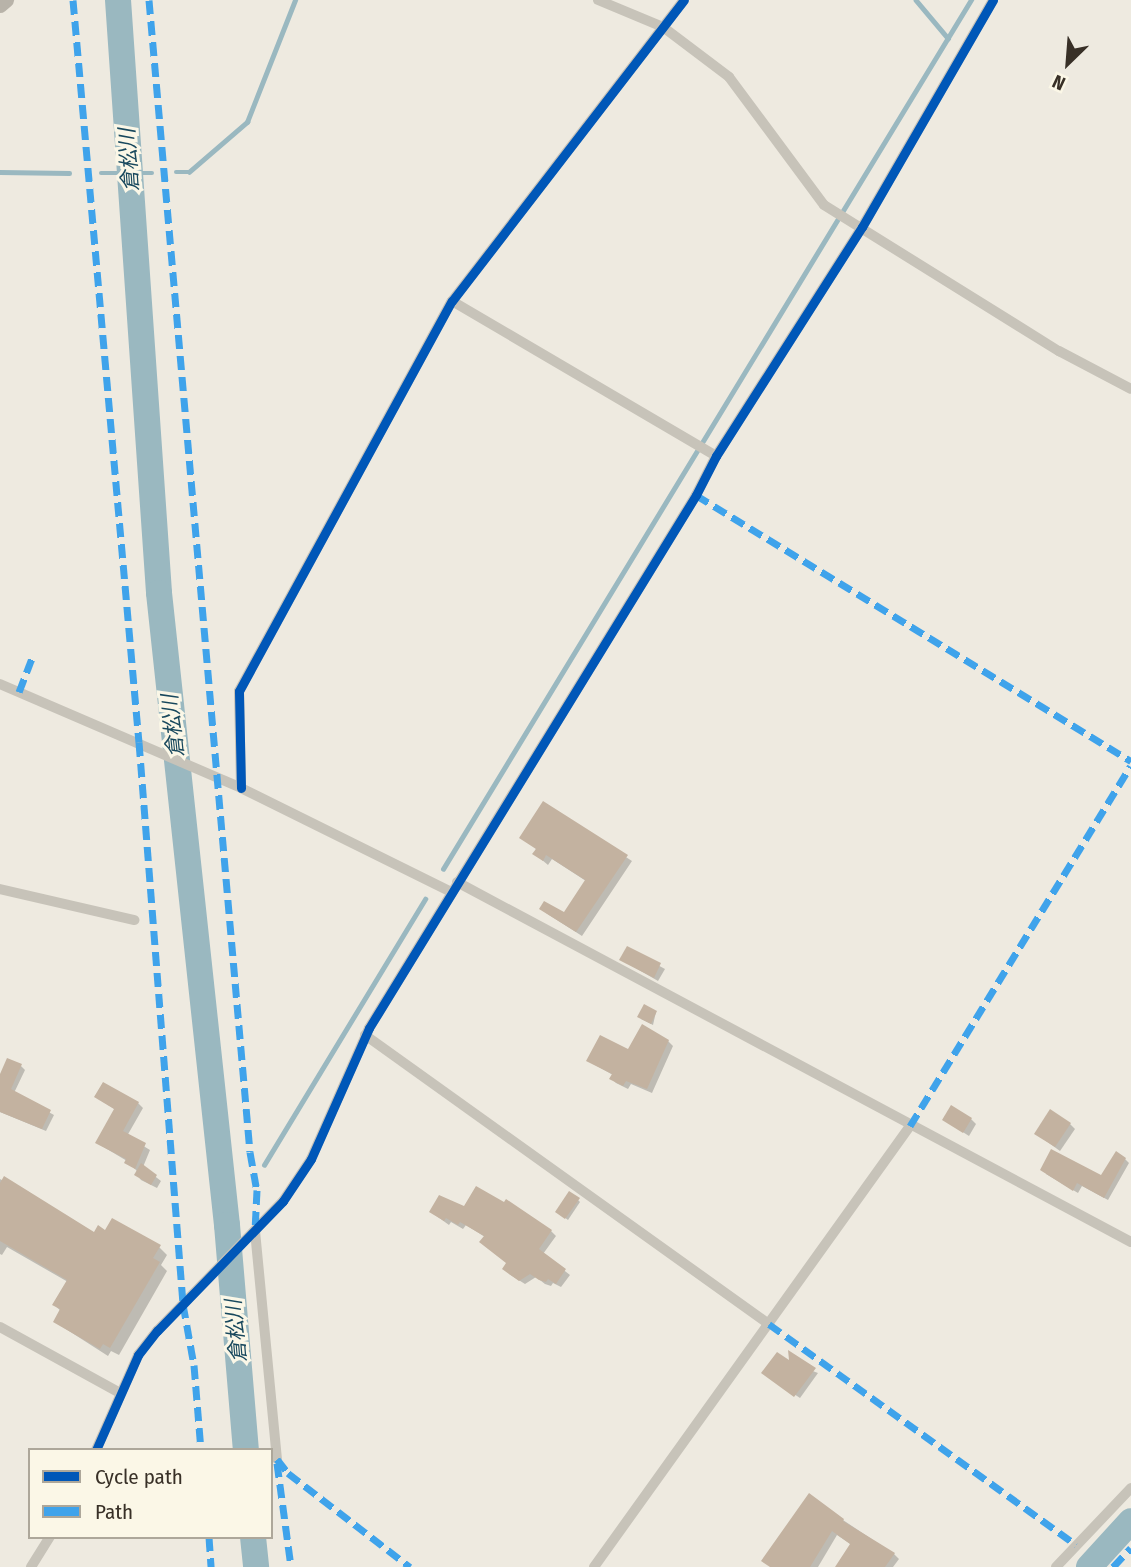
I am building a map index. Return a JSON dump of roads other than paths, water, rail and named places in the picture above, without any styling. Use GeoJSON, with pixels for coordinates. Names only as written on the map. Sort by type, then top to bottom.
{"type":"FeatureCollection","features":[{"type":"Feature","properties":{"kind":"main road"},"geometry":{"type":"LineString","coordinates":[[0,5],[6,0]]}},
{"type":"Feature","properties":{"kind":"street"},"geometry":{"type":"LineString","coordinates":[[598,0],[663,27],[729,77],[824,205],[1059,351],[1131,389]]}},
{"type":"Feature","properties":{"kind":"street"},"geometry":{"type":"LineString","coordinates":[[241,788],[239,691],[452,301],[684,0]]}},
{"type":"Feature","properties":{"kind":"street"},"geometry":{"type":"LineString","coordinates":[[97,1448],[138,1355],[180,1307],[283,1201],[311,1159],[365,1035],[696,495],[712,454],[862,227],[993,0]]}},
{"type":"Feature","properties":{"kind":"street"},"geometry":{"type":"LineString","coordinates":[[452,301],[712,454]]}},
{"type":"Feature","properties":{"kind":"street"},"geometry":{"type":"LineString","coordinates":[[0,684],[121,734],[454,887],[1131,1242]]}},
{"type":"Feature","properties":{"kind":"street"},"geometry":{"type":"LineString","coordinates":[[0,888],[134,920]]}},
{"type":"Feature","properties":{"kind":"street"},"geometry":{"type":"LineString","coordinates":[[365,1035],[769,1324]]}},
{"type":"Feature","properties":{"kind":"street"},"geometry":{"type":"LineString","coordinates":[[594,1567],[910,1126]]}},
{"type":"Feature","properties":{"kind":"street"},"geometry":{"type":"LineString","coordinates":[[256,1231],[277,1459]]}},
{"type":"Feature","properties":{"kind":"street"},"geometry":{"type":"LineString","coordinates":[[0,1327],[120,1393]]}},
{"type":"Feature","properties":{"kind":"street"},"geometry":{"type":"LineString","coordinates":[[1056,1567],[1131,1488]]}},
{"type":"Feature","properties":{"kind":"street"},"geometry":{"type":"LineString","coordinates":[[31,1567],[49,1539]]}},
{"type":"Feature","properties":{"kind":"waterway","name":"倉松川"},"geometry":{"type":"LineString","coordinates":[[118,0],[159,593],[227,1225],[246,1448]]}},
{"type":"Feature","properties":{"kind":"waterway"},"geometry":{"type":"LineString","coordinates":[[176,172],[189,172],[247,122],[295,0]]}},
{"type":"Feature","properties":{"kind":"waterway"},"geometry":{"type":"LineString","coordinates":[[916,0],[948,38]]}},
{"type":"Feature","properties":{"kind":"waterway"},"geometry":{"type":"LineString","coordinates":[[443,869],[971,0]]}},
{"type":"Feature","properties":{"kind":"waterway"},"geometry":{"type":"LineString","coordinates":[[0,172],[69,173]]}},
{"type":"Feature","properties":{"kind":"waterway","name":"倉松川"},"geometry":{"type":"LineString","coordinates":[[101,173],[152,173]]}},
{"type":"Feature","properties":{"kind":"waterway"},"geometry":{"type":"LineString","coordinates":[[264,1165],[425,899]]}},
{"type":"Feature","properties":{"kind":"waterway"},"geometry":{"type":"LineString","coordinates":[[1089,1567],[1131,1521]]}},
{"type":"Feature","properties":{"kind":"waterway","name":"倉松川"},"geometry":{"type":"LineString","coordinates":[[253,1539],[256,1567]]}}]}
